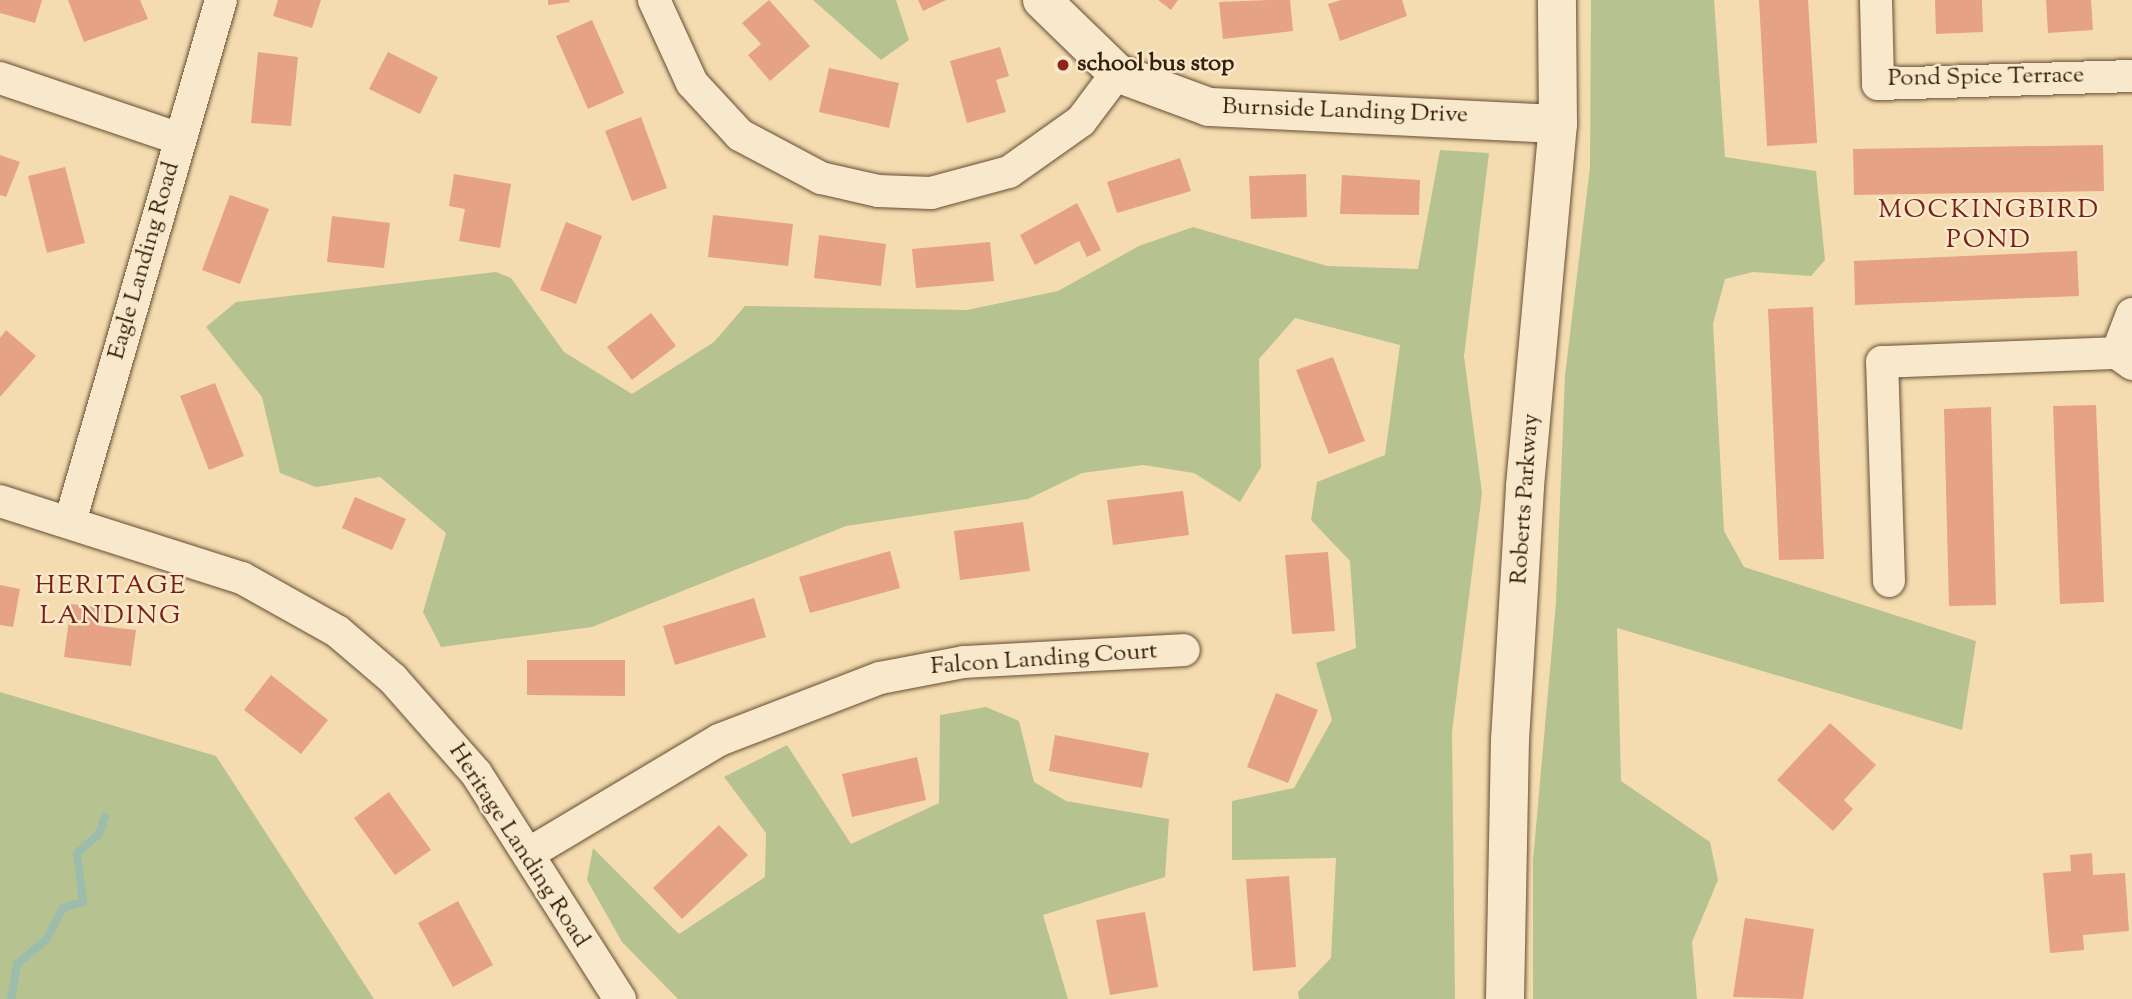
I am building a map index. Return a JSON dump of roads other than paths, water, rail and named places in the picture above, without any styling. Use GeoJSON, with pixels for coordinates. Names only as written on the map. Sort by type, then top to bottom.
{"type":"FeatureCollection","features":[{"type":"Feature","properties":{"kind":"main road","name":"Burnside Landing Drive"},"geometry":{"type":"LineString","coordinates":[[1042,0],[1117,73],[1162,93],[1241,111],[1558,124]]}},
{"type":"Feature","properties":{"kind":"main road","name":"Roberts Parkway"},"geometry":{"type":"LineString","coordinates":[[1505,999],[1510,740],[1525,486],[1558,124],[1558,0]]}},
{"type":"Feature","properties":{"kind":"street","name":"Eagle Landing Road"},"geometry":{"type":"LineString","coordinates":[[70,522],[221,0]]}},
{"type":"Feature","properties":{"kind":"street"},"geometry":{"type":"LineString","coordinates":[[654,0],[692,83],[740,135],[821,178],[878,191],[931,193],[1009,173],[1081,121],[1117,73]]}},
{"type":"Feature","properties":{"kind":"street","name":"Pond Spice Terrace"},"geometry":{"type":"LineString","coordinates":[[1876,0],[1878,84],[2132,76]]}},
{"type":"Feature","properties":{"kind":"street"},"geometry":{"type":"LineString","coordinates":[[0,78],[180,139]]}},
{"type":"Feature","properties":{"kind":"street"},"geometry":{"type":"LineString","coordinates":[[1889,581],[1882,362],[2125,358],[2132,314]]}},
{"type":"Feature","properties":{"kind":"street","name":"Heritage Landing Road"},"geometry":{"type":"LineString","coordinates":[[0,501],[242,578],[337,631],[441,728],[528,855],[620,999]]}},
{"type":"Feature","properties":{"kind":"street","name":"Falcon Landing Court"},"geometry":{"type":"LineString","coordinates":[[528,855],[719,740],[880,678],[964,662],[1184,650]]}},
{"type":"Feature","properties":{"kind":"waterway"},"geometry":{"type":"LineString","coordinates":[[11,999],[17,964],[46,940],[63,908],[83,902],[77,853],[99,834],[105,817]]}},
{"type":"Feature","properties":{"kind":"place","name":"school bus stop"},"geometry":{"type":"Point","coordinates":[1063,65]}},
{"type":"Feature","properties":{"kind":"district","name":"MOCKINGBIRD POND"},"geometry":{"type":"Point","coordinates":[1989,226]}},
{"type":"Feature","properties":{"kind":"district","name":"HERITAGE LANDING"},"geometry":{"type":"Point","coordinates":[111,602]}}]}
